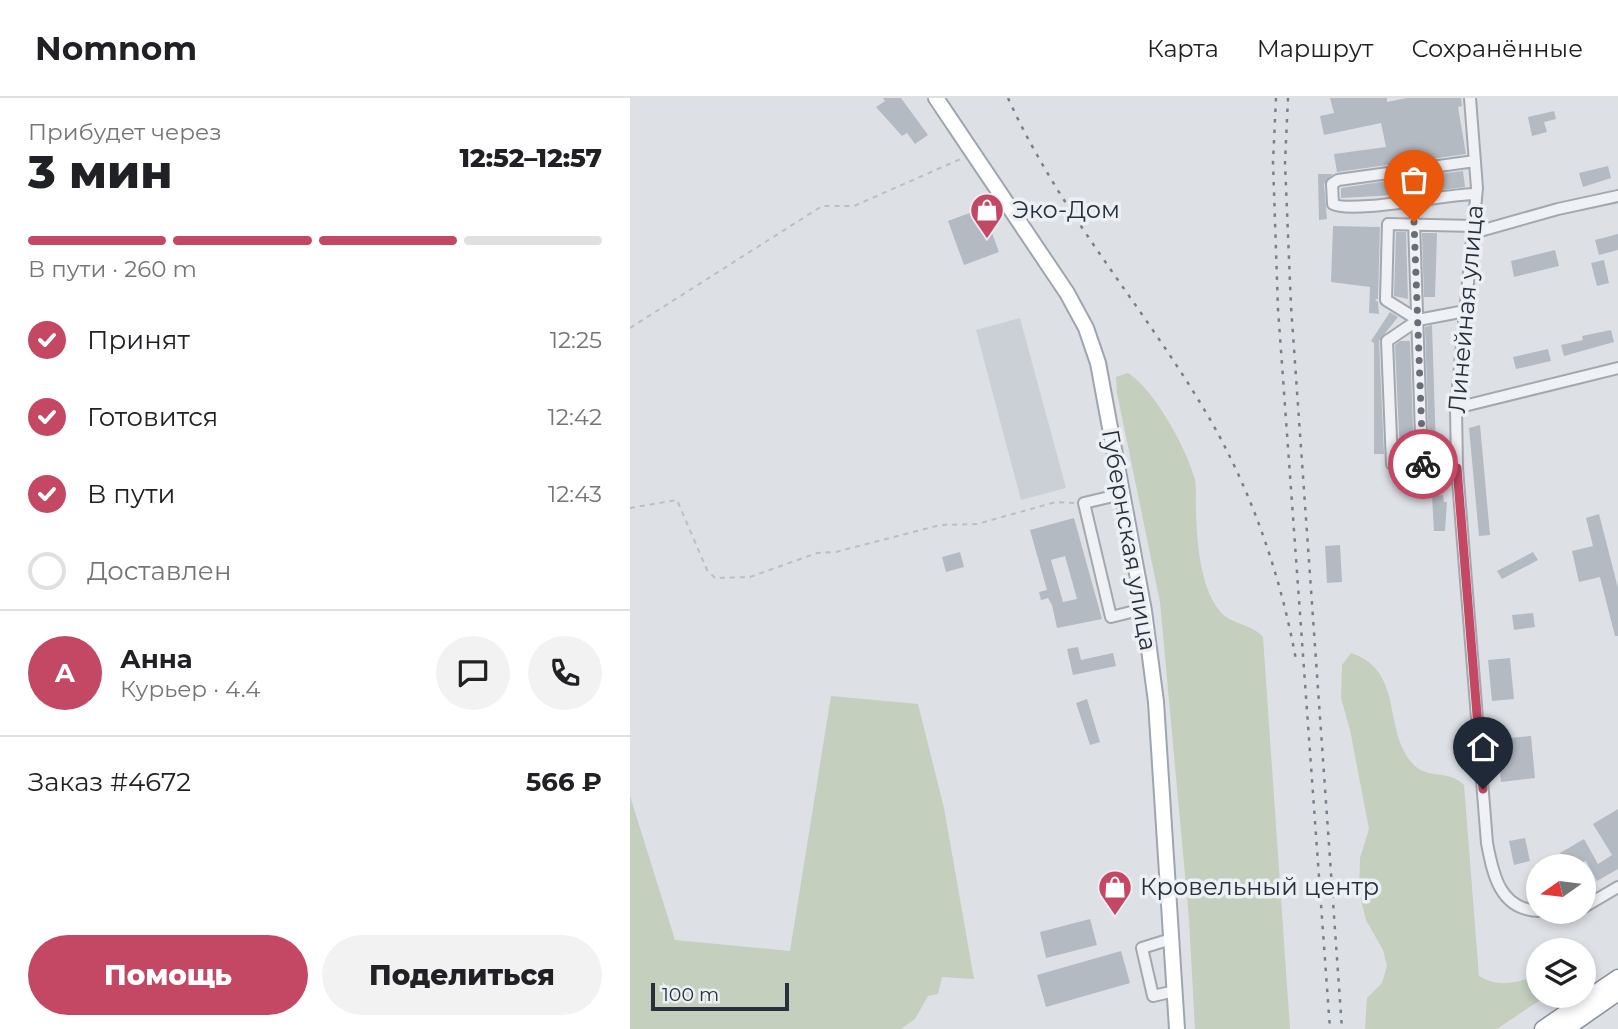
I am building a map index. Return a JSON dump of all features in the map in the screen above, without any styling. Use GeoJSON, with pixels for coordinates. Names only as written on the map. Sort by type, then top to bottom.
{"type":"FeatureCollection","features":[{"type":"Feature","properties":{"kind":"highway"},"geometry":{"type":"LineString","coordinates":[[1543,1029],[1618,978]]}},
{"type":"Feature","properties":{"kind":"highway"},"geometry":{"type":"LineString","coordinates":[[1565,1029],[1618,992]]}},
{"type":"Feature","properties":{"kind":"main road","name":"Губернская улица"},"geometry":{"type":"LineString","coordinates":[[936,98],[1067,293],[1086,328],[1098,363],[1143,609],[1156,702],[1177,1029]]}},
{"type":"Feature","properties":{"kind":"street","name":"Линейная улица"},"geometry":{"type":"LineString","coordinates":[[1470,98],[1476,194],[1456,408],[1457,468],[1487,843],[1493,874],[1504,897],[1526,910]]}},
{"type":"Feature","properties":{"kind":"street"},"geometry":{"type":"LineString","coordinates":[[1475,161],[1338,180],[1332,184],[1333,204],[1358,207],[1451,194],[1476,194]]}},
{"type":"Feature","properties":{"kind":"street"},"geometry":{"type":"LineString","coordinates":[[1418,320],[1386,300],[1388,224],[1414,222],[1473,230],[1618,196]]}},
{"type":"Feature","properties":{"kind":"street"},"geometry":{"type":"LineString","coordinates":[[1414,222],[1422,464]]}},
{"type":"Feature","properties":{"kind":"street"},"geometry":{"type":"LineString","coordinates":[[1457,468],[1392,464],[1388,341],[1418,320],[1465,312]]}},
{"type":"Feature","properties":{"kind":"street"},"geometry":{"type":"LineString","coordinates":[[1456,408],[1618,368]]}},
{"type":"Feature","properties":{"kind":"street"},"geometry":{"type":"LineString","coordinates":[[1122,494],[1084,503],[1111,617],[1143,609]]}},
{"type":"Feature","properties":{"kind":"street"},"geometry":{"type":"LineString","coordinates":[[1596,900],[1618,887]]}},
{"type":"Feature","properties":{"kind":"street"},"geometry":{"type":"LineString","coordinates":[[1171,939],[1142,947],[1153,996],[1175,991]]}},
{"type":"Feature","properties":{"kind":"path"},"geometry":{"type":"LineString","coordinates":[[630,328],[822,206],[854,206],[974,154]]}},
{"type":"Feature","properties":{"kind":"path"},"geometry":{"type":"LineString","coordinates":[[630,508],[677,500],[707,570],[715,578],[730,579],[750,577],[817,553],[836,552],[940,525],[977,524],[1056,502],[1084,503]]}},
{"type":"Feature","properties":{"kind":"shaded area"},"geometry":{"type":"Polygon","coordinates":[[[1020,318],[1066,488],[1021,500],[976,330],[1020,318]]]}},
{"type":"Feature","properties":{"kind":"green space"},"geometry":{"type":"Polygon","coordinates":[[[1128,373],[1159,406],[1191,467],[1196,484],[1196,524],[1201,563],[1213,600],[1224,615],[1263,637],[1290,1029],[1195,1029],[1189,919],[1160,602],[1117,393],[1116,377],[1128,373]]]}},
{"type":"Feature","properties":{"kind":"green space"},"geometry":{"type":"Polygon","coordinates":[[[1351,653],[1368,662],[1379,674],[1391,704],[1398,737],[1415,766],[1458,780],[1464,785],[1479,976],[1501,983],[1526,979],[1526,1008],[1528,1008],[1497,1029],[1365,1029],[1367,998],[1382,983],[1387,966],[1383,950],[1366,920],[1359,892],[1360,858],[1369,829],[1350,730],[1341,698],[1342,665],[1351,653]]]}},
{"type":"Feature","properties":{"kind":"green space"},"geometry":{"type":"Polygon","coordinates":[[[831,696],[918,704],[944,808],[974,979],[942,977],[938,994],[928,996],[915,1019],[901,1029],[630,1029],[630,796],[675,940],[790,951],[831,696]]]}},
{"type":"Feature","properties":{"kind":"building"},"geometry":{"type":"Polygon","coordinates":[[[883,98],[901,98],[928,135],[915,144],[907,133],[902,136],[876,107],[885,101],[883,98]]]}},
{"type":"Feature","properties":{"kind":"building"},"geometry":{"type":"Polygon","coordinates":[[[1330,98],[1387,98],[1387,102],[1407,98],[1461,98],[1462,106],[1458,107],[1466,154],[1337,172],[1334,154],[1386,147],[1381,123],[1324,135],[1320,116],[1334,113],[1330,98]]]}},
{"type":"Feature","properties":{"kind":"building"},"geometry":{"type":"Polygon","coordinates":[[[1554,111],[1556,119],[1544,122],[1547,132],[1532,136],[1528,117],[1554,111]]]}},
{"type":"Feature","properties":{"kind":"building"},"geometry":{"type":"Polygon","coordinates":[[[1608,166],[1611,178],[1583,187],[1579,173],[1608,166]]]}},
{"type":"Feature","properties":{"kind":"building"},"geometry":{"type":"Polygon","coordinates":[[[1463,171],[1465,187],[1408,194],[1406,178],[1463,171]]]}},
{"type":"Feature","properties":{"kind":"building"},"geometry":{"type":"Polygon","coordinates":[[[1318,174],[1333,174],[1324,184],[1327,219],[1319,220],[1318,174]]]}},
{"type":"Feature","properties":{"kind":"building"},"geometry":{"type":"Polygon","coordinates":[[[1394,180],[1396,195],[1341,198],[1341,188],[1394,180]]]}},
{"type":"Feature","properties":{"kind":"building"},"geometry":{"type":"Polygon","coordinates":[[[983,208],[999,252],[964,265],[948,221],[983,208]]]}},
{"type":"Feature","properties":{"kind":"building"},"geometry":{"type":"Polygon","coordinates":[[[1333,226],[1380,227],[1378,299],[1375,299],[1378,302],[1379,314],[1369,313],[1370,287],[1331,282],[1333,226]]]}},
{"type":"Feature","properties":{"kind":"building"},"geometry":{"type":"Polygon","coordinates":[[[1396,232],[1406,232],[1408,299],[1394,296],[1396,232]]]}},
{"type":"Feature","properties":{"kind":"building"},"geometry":{"type":"Polygon","coordinates":[[[1422,233],[1437,233],[1435,297],[1424,297],[1422,233]]]}},
{"type":"Feature","properties":{"kind":"building"},"geometry":{"type":"Polygon","coordinates":[[[1618,234],[1618,250],[1599,255],[1595,240],[1618,234]]]}},
{"type":"Feature","properties":{"kind":"building"},"geometry":{"type":"Polygon","coordinates":[[[1555,250],[1559,266],[1514,277],[1511,261],[1555,250]]]}},
{"type":"Feature","properties":{"kind":"building"},"geometry":{"type":"Polygon","coordinates":[[[1604,260],[1609,283],[1597,286],[1591,263],[1604,260]]]}},
{"type":"Feature","properties":{"kind":"building"},"geometry":{"type":"Polygon","coordinates":[[[1390,312],[1398,317],[1379,341],[1384,454],[1374,454],[1374,343],[1371,341],[1390,312]]]}},
{"type":"Feature","properties":{"kind":"building"},"geometry":{"type":"Polygon","coordinates":[[[1432,325],[1436,449],[1429,449],[1425,327],[1432,325]]]}},
{"type":"Feature","properties":{"kind":"building"},"geometry":{"type":"Polygon","coordinates":[[[1611,330],[1614,342],[1564,356],[1561,345],[1583,340],[1582,336],[1611,330]]]}},
{"type":"Feature","properties":{"kind":"building"},"geometry":{"type":"Polygon","coordinates":[[[1400,341],[1410,341],[1414,456],[1400,456],[1395,345],[1400,341]]]}},
{"type":"Feature","properties":{"kind":"building"},"geometry":{"type":"Polygon","coordinates":[[[1548,349],[1551,361],[1516,369],[1513,357],[1548,349]]]}},
{"type":"Feature","properties":{"kind":"building"},"geometry":{"type":"Polygon","coordinates":[[[1480,425],[1490,535],[1479,536],[1469,428],[1480,425]]]}},
{"type":"Feature","properties":{"kind":"building"},"geometry":{"type":"Polygon","coordinates":[[[1443,495],[1444,502],[1447,502],[1445,531],[1434,531],[1432,496],[1443,495]]]}},
{"type":"Feature","properties":{"kind":"building"},"geometry":{"type":"Polygon","coordinates":[[[1599,514],[1618,588],[1618,636],[1615,636],[1600,577],[1579,582],[1572,551],[1593,546],[1586,518],[1599,514]]]}},
{"type":"Feature","properties":{"kind":"building"},"geometry":{"type":"Polygon","coordinates":[[[1074,518],[1102,619],[1057,628],[1048,598],[1041,600],[1039,592],[1047,590],[1030,530],[1074,518]],[[1065,556],[1051,560],[1063,602],[1077,599],[1065,556]]]}},
{"type":"Feature","properties":{"kind":"building"},"geometry":{"type":"Polygon","coordinates":[[[1340,545],[1342,582],[1327,583],[1325,546],[1340,545]]]}},
{"type":"Feature","properties":{"kind":"building"},"geometry":{"type":"Polygon","coordinates":[[[960,552],[964,567],[946,572],[942,557],[960,552]]]}},
{"type":"Feature","properties":{"kind":"building"},"geometry":{"type":"Polygon","coordinates":[[[1533,552],[1538,560],[1502,579],[1497,571],[1533,552]]]}},
{"type":"Feature","properties":{"kind":"building"},"geometry":{"type":"Polygon","coordinates":[[[1533,613],[1535,627],[1514,630],[1512,615],[1533,613]]]}},
{"type":"Feature","properties":{"kind":"building"},"geometry":{"type":"Polygon","coordinates":[[[1078,647],[1081,660],[1113,653],[1116,666],[1073,675],[1067,649],[1078,647]]]}},
{"type":"Feature","properties":{"kind":"building"},"geometry":{"type":"Polygon","coordinates":[[[1510,658],[1514,699],[1492,701],[1488,660],[1510,658]]]}},
{"type":"Feature","properties":{"kind":"building"},"geometry":{"type":"Polygon","coordinates":[[[1087,699],[1100,742],[1090,745],[1076,703],[1087,699]]]}},
{"type":"Feature","properties":{"kind":"building"},"geometry":{"type":"Polygon","coordinates":[[[1531,736],[1535,778],[1501,782],[1497,739],[1531,736]]]}},
{"type":"Feature","properties":{"kind":"building"},"geometry":{"type":"Polygon","coordinates":[[[1618,809],[1618,869],[1597,881],[1596,860],[1598,864],[1612,855],[1593,824],[1618,809]]]}},
{"type":"Feature","properties":{"kind":"building"},"geometry":{"type":"Polygon","coordinates":[[[1525,838],[1528,854],[1526,854],[1526,862],[1514,865],[1509,841],[1525,838]]]}},
{"type":"Feature","properties":{"kind":"building"},"geometry":{"type":"Polygon","coordinates":[[[1584,839],[1592,854],[1560,853],[1584,839]]]}},
{"type":"Feature","properties":{"kind":"building"},"geometry":{"type":"Polygon","coordinates":[[[1090,919],[1097,945],[1046,958],[1040,932],[1090,919]]]}},
{"type":"Feature","properties":{"kind":"building"},"geometry":{"type":"Polygon","coordinates":[[[1121,951],[1130,983],[1046,1007],[1037,975],[1121,951]]]}},
{"type":"Feature","properties":{"kind":"railway"},"geometry":{"type":"LineString","coordinates":[[1008,98],[1054,183],[1186,380],[1226,449],[1252,507],[1274,567],[1296,660]]}},
{"type":"Feature","properties":{"kind":"railway"},"geometry":{"type":"LineString","coordinates":[[1276,98],[1273,162],[1278,309],[1330,1029]]}},
{"type":"Feature","properties":{"kind":"railway"},"geometry":{"type":"LineString","coordinates":[[1288,98],[1285,163],[1291,306],[1342,1029]]}},
{"type":"Feature","properties":{"kind":"way so far"},"geometry":{"type":"LineString","coordinates":[[1414,222],[1423,464]]}},
{"type":"Feature","properties":{"kind":"place","name":"Эко-Дом"},"geometry":{"type":"Point","coordinates":[987,240]}},
{"type":"Feature","properties":{"kind":"place","name":"Кровельный центр"},"geometry":{"type":"Point","coordinates":[1115,917]}},
{"type":"Feature","properties":{"kind":"route"},"geometry":{"type":"LineString","coordinates":[[1423,464],[1457,468],[1483,789]]}}]}
